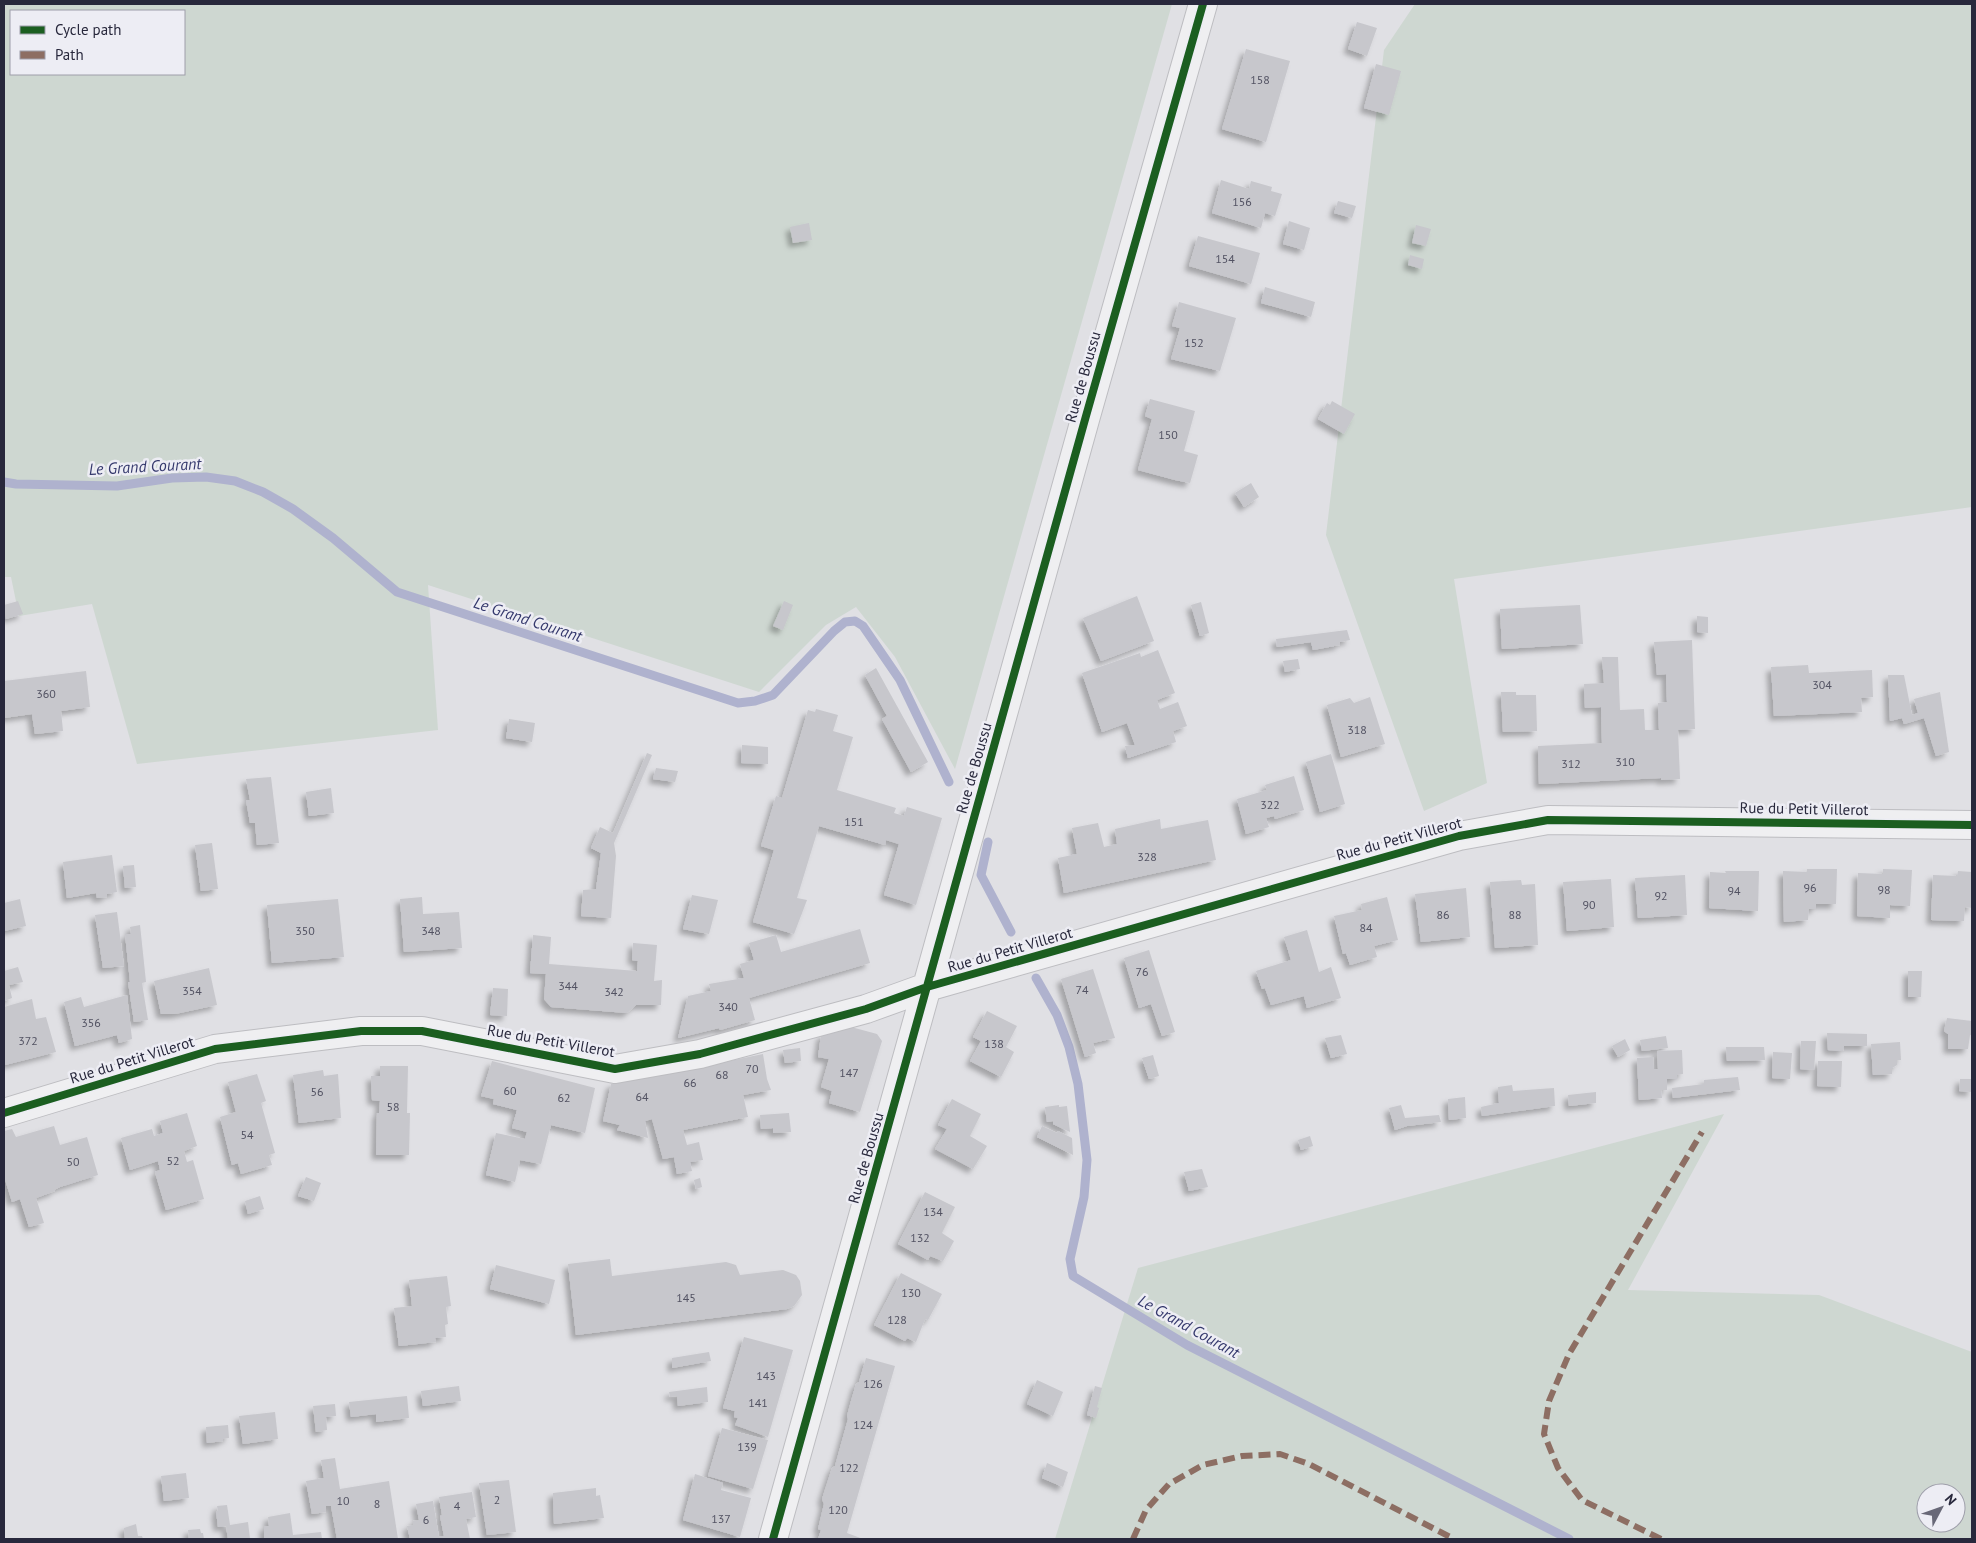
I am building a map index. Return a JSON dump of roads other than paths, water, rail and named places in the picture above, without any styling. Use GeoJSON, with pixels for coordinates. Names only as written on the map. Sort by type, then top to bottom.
{"type":"FeatureCollection","features":[{"type":"Feature","properties":{"kind":"street","name":"Rue de Boussu"},"geometry":{"type":"LineString","coordinates":[[773,1539],[1204,4]]}},
{"type":"Feature","properties":{"kind":"street","name":"Rue du Petit Villerot"},"geometry":{"type":"LineString","coordinates":[[4,1113],[215,1049],[361,1031],[422,1031],[615,1069],[700,1054],[866,1010],[927,987],[1459,836],[1548,820],[1972,824]]}},
{"type":"Feature","properties":{"kind":"waterway","name":"Le Grand Courant"},"geometry":{"type":"LineString","coordinates":[[4,482],[16,484],[117,486],[172,478],[206,477],[235,481],[263,492],[293,509],[333,538],[397,592],[738,703],[755,701],[773,695],[834,631],[845,622],[855,621],[863,626],[900,680],[949,782]]}},
{"type":"Feature","properties":{"kind":"waterway"},"geometry":{"type":"LineString","coordinates":[[988,842],[981,875],[1011,932]]}},
{"type":"Feature","properties":{"kind":"waterway","name":"Le Grand Courant"},"geometry":{"type":"LineString","coordinates":[[1036,978],[1057,1015],[1069,1047],[1078,1084],[1087,1160],[1084,1197],[1070,1259],[1073,1276],[1187,1345],[1569,1539]]}}]}
